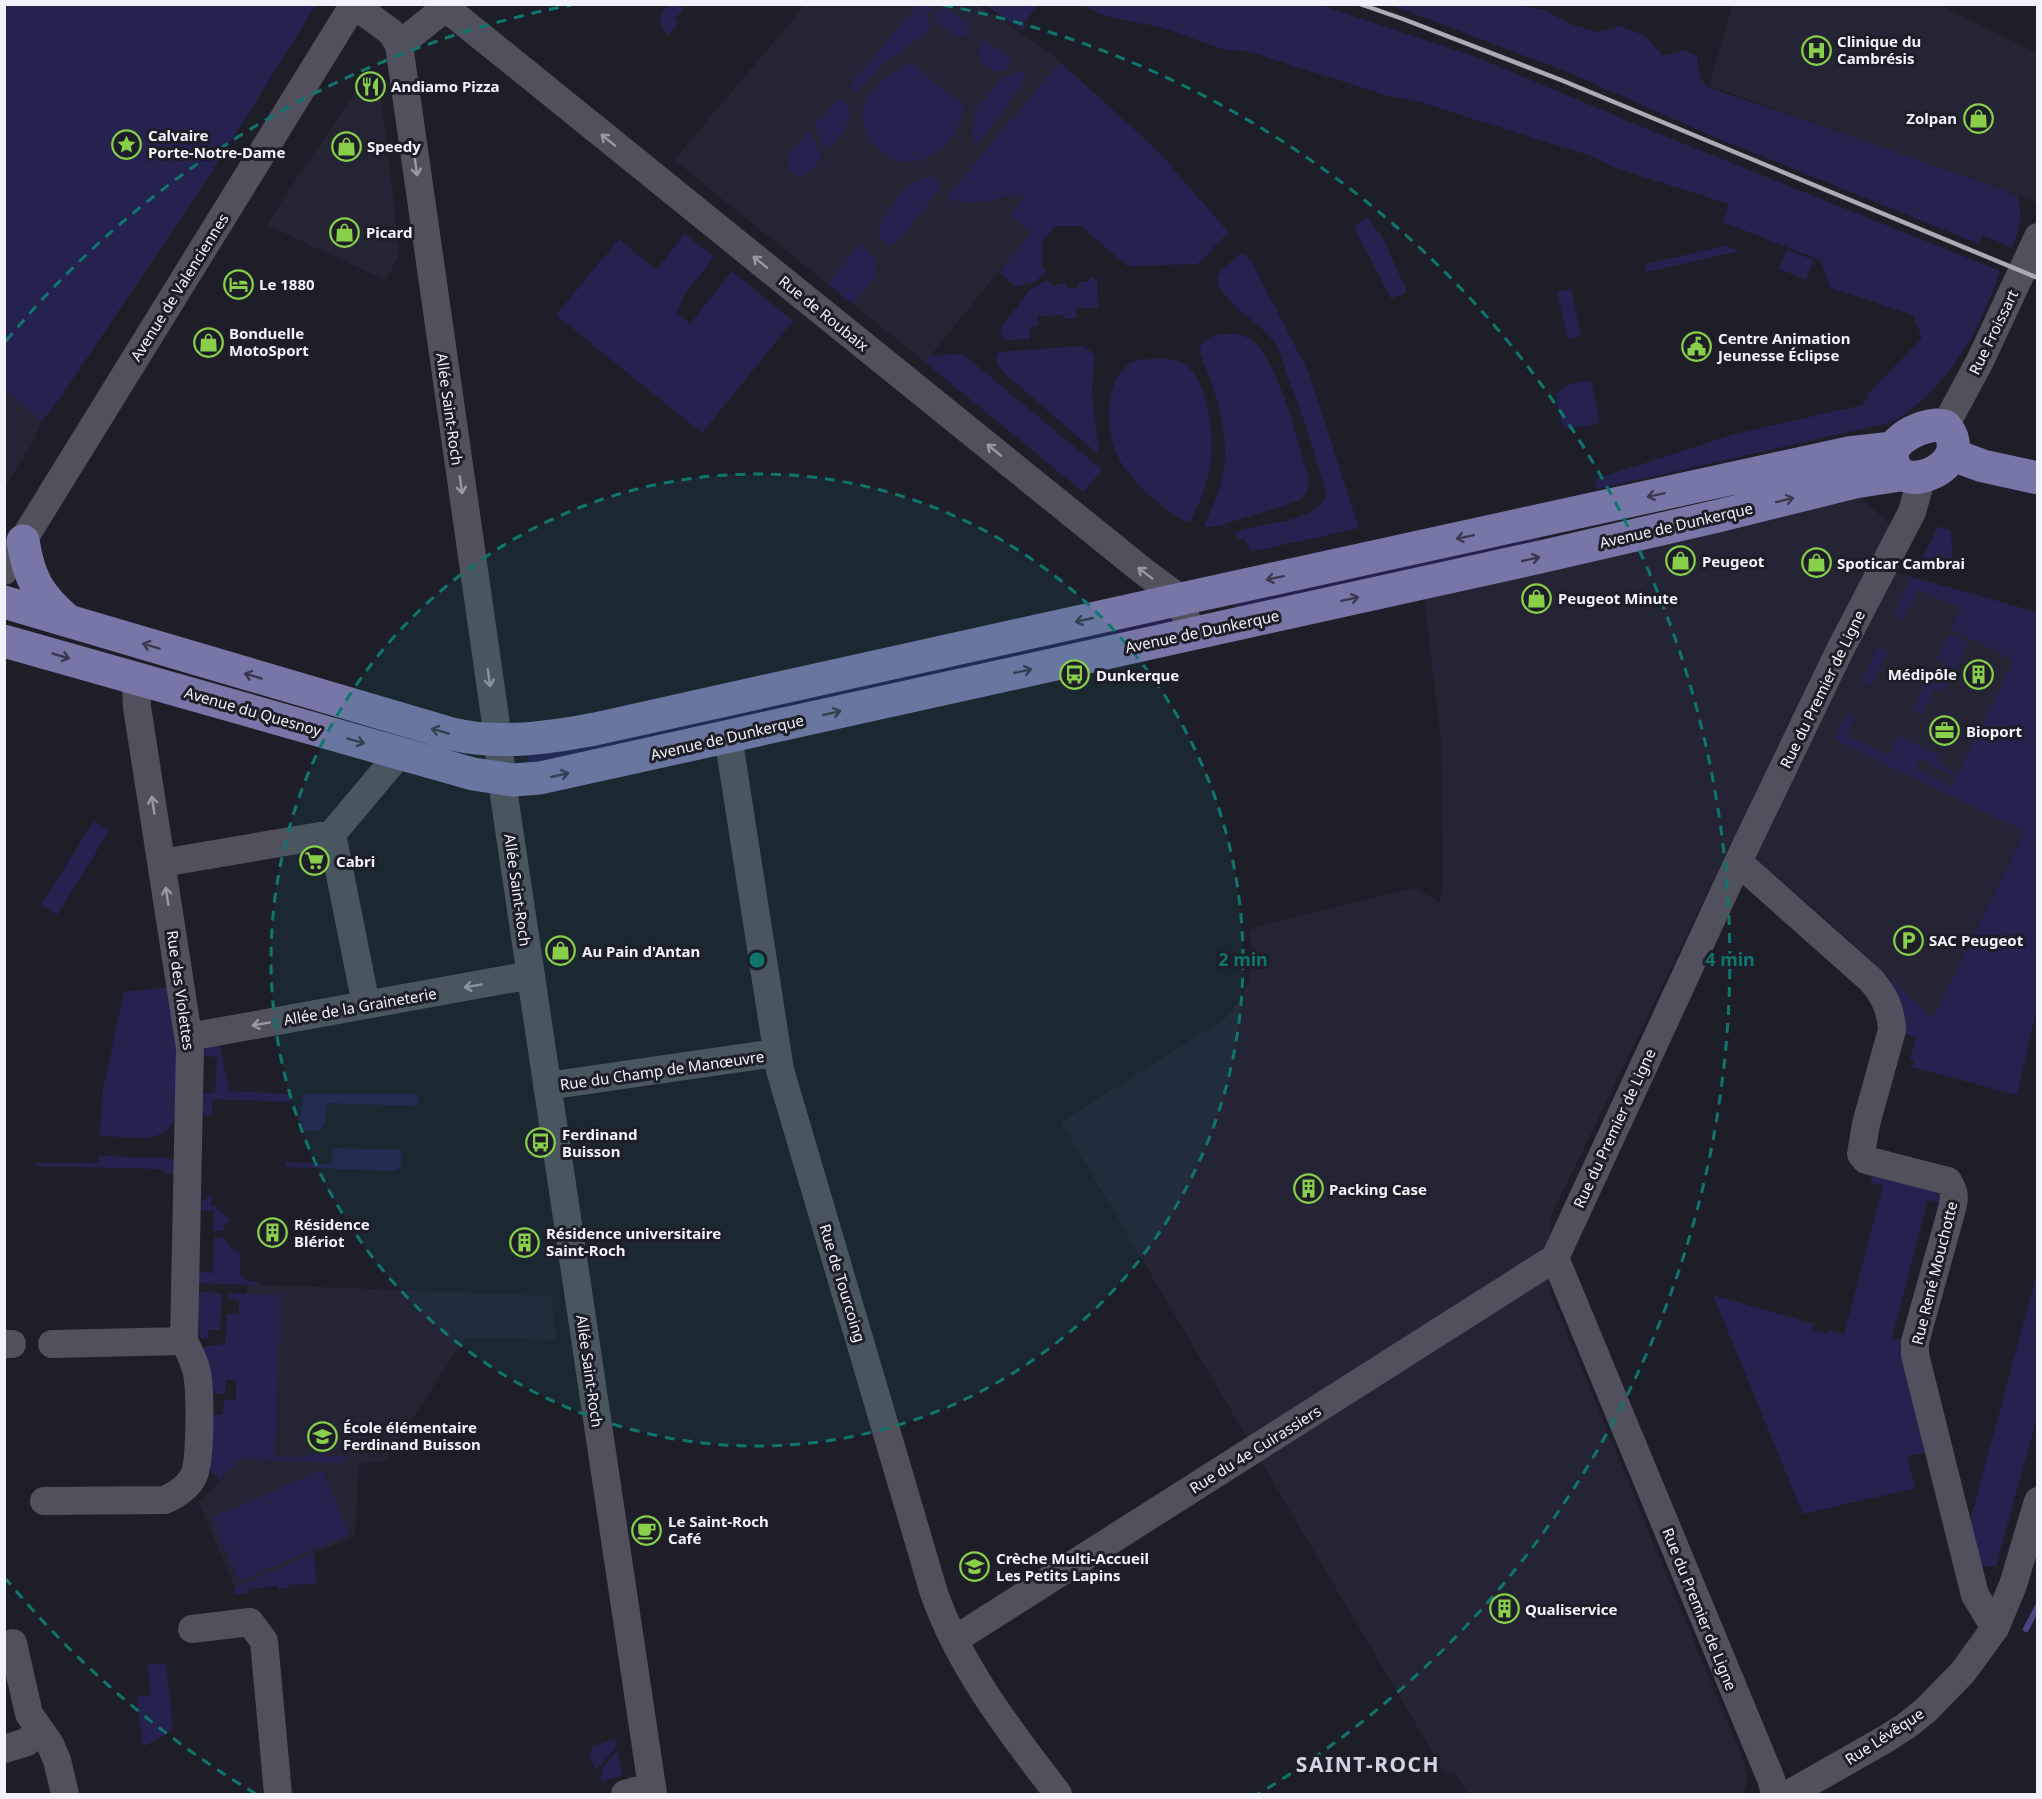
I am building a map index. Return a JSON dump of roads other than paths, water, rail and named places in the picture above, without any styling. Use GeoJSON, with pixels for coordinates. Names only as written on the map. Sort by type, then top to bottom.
{"type":"FeatureCollection","features":[{"type":"Feature","properties":{"kind":"main road","name":"Avenue de Dunkerque"},"geometry":{"type":"LineString","coordinates":[[1905,466],[1904,436],[1926,426],[1983,466],[2037,478]]}},
{"type":"Feature","properties":{"kind":"main road","name":"Avenue de Dunkerque"},"geometry":{"type":"LineString","coordinates":[[502,779],[524,780],[552,777],[1718,516],[1855,482],[1905,466],[1946,464],[1949,440]]}},
{"type":"Feature","properties":{"kind":"main road","name":"Avenue de Dunkerque"},"geometry":{"type":"LineString","coordinates":[[498,740],[533,738],[595,729],[1180,598],[1848,453],[1905,466]]}},
{"type":"Feature","properties":{"kind":"main road"},"geometry":{"type":"LineString","coordinates":[[23,541],[27,564],[34,583],[47,601],[68,621]]}},
{"type":"Feature","properties":{"kind":"main road"},"geometry":{"type":"LineString","coordinates":[[4,602],[452,734],[478,740],[498,740]]}},
{"type":"Feature","properties":{"kind":"main road","name":"Avenue du Quesnoy"},"geometry":{"type":"LineString","coordinates":[[4,640],[472,774],[502,779]]}},
{"type":"Feature","properties":{"kind":"street"},"geometry":{"type":"LineString","coordinates":[[354,5],[391,32],[399,45],[443,6]]}},
{"type":"Feature","properties":{"kind":"street","name":"Avenue de Valenciennes"},"geometry":{"type":"LineString","coordinates":[[4,571],[354,5]]}},
{"type":"Feature","properties":{"kind":"street","name":"Rue de Roubaix"},"geometry":{"type":"LineString","coordinates":[[443,6],[1143,571],[1180,598]]}},
{"type":"Feature","properties":{"kind":"street","name":"Allée Saint-Roch"},"geometry":{"type":"LineString","coordinates":[[399,45],[502,779],[653,1790]]}},
{"type":"Feature","properties":{"kind":"street","name":"Rue Froissart"},"geometry":{"type":"LineString","coordinates":[[1949,440],[1980,361],[2037,237]]}},
{"type":"Feature","properties":{"kind":"street","name":"Rue du Premier de Ligne"},"geometry":{"type":"LineString","coordinates":[[1775,1794],[1771,1779],[1555,1258],[1738,862],[1835,659],[1912,512],[1905,466]]}},
{"type":"Feature","properties":{"kind":"street"},"geometry":{"type":"LineString","coordinates":[[1180,598],[1190,633]]}},
{"type":"Feature","properties":{"kind":"street","name":"Rue des Violettes"},"geometry":{"type":"LineString","coordinates":[[44,1501],[156,1501],[173,1496],[188,1484],[196,1469],[197,1461],[199,1391],[196,1369],[184,1341],[189,1037],[137,707],[138,678]]}},
{"type":"Feature","properties":{"kind":"street","name":"Rue de Tourcoing"},"geometry":{"type":"LineString","coordinates":[[728,736],[776,1053],[786,1094],[933,1587],[954,1640],[973,1676],[993,1707],[1058,1794]]}},
{"type":"Feature","properties":{"kind":"street"},"geometry":{"type":"LineString","coordinates":[[162,862],[332,834],[400,753]]}},
{"type":"Feature","properties":{"kind":"street"},"geometry":{"type":"LineString","coordinates":[[332,834],[366,1005]]}},
{"type":"Feature","properties":{"kind":"street","name":"Rue René Mouchotte"},"geometry":{"type":"LineString","coordinates":[[1738,862],[1846,956],[1880,990],[1888,1003],[1892,1030],[1866,1124],[1861,1154],[1866,1161],[1948,1181],[1953,1190],[1952,1208],[1915,1342],[1915,1354],[1975,1594],[1995,1628]]}},
{"type":"Feature","properties":{"kind":"street","name":"Allée de la Graineterie"},"geometry":{"type":"LineString","coordinates":[[189,1037],[531,975]]}},
{"type":"Feature","properties":{"kind":"street","name":"Rue du Champ de Manœuvre"},"geometry":{"type":"LineString","coordinates":[[547,1086],[776,1053]]}},
{"type":"Feature","properties":{"kind":"street","name":"Rue du 4e Cuirassiers"},"geometry":{"type":"LineString","coordinates":[[954,1640],[1555,1258]]}},
{"type":"Feature","properties":{"kind":"street"},"geometry":{"type":"LineString","coordinates":[[52,1344],[184,1341]]}},
{"type":"Feature","properties":{"kind":"street","name":"Rue Lévêque"},"geometry":{"type":"LineString","coordinates":[[1789,1794],[1884,1740],[1926,1710],[1963,1672],[1995,1628],[2013,1585],[2037,1501]]}},
{"type":"Feature","properties":{"kind":"street"},"geometry":{"type":"LineString","coordinates":[[192,1629],[250,1622],[264,1641],[278,1794]]}},
{"type":"Feature","properties":{"kind":"street"},"geometry":{"type":"LineString","coordinates":[[14,1643],[27,1708],[32,1722],[50,1744],[57,1760],[65,1794]]}},
{"type":"Feature","properties":{"kind":"street"},"geometry":{"type":"LineString","coordinates":[[4,1749],[27,1742],[38,1730]]}},
{"type":"Feature","properties":{"kind":"street"},"geometry":{"type":"LineString","coordinates":[[625,1794],[653,1790]]}},
{"type":"Feature","properties":{"kind":"waterway"},"geometry":{"type":"LineString","coordinates":[[2026,1629],[2038,1606]]}},
{"type":"Feature","properties":{"kind":"railway"},"geometry":{"type":"LineString","coordinates":[[1360,4],[1561,80],[2038,278]]}},
{"type":"Feature","properties":{"kind":"place","name":"Clinique du Cambrésis"},"geometry":{"type":"Point","coordinates":[1816,50]}},
{"type":"Feature","properties":{"kind":"place","name":"Andiamo Pizza"},"geometry":{"type":"Point","coordinates":[370,86]}},
{"type":"Feature","properties":{"kind":"place","name":"Zolpan"},"geometry":{"type":"Point","coordinates":[1978,118]}},
{"type":"Feature","properties":{"kind":"place","name":"Calvaire Porte-Notre-Dame"},"geometry":{"type":"Point","coordinates":[127,144]}},
{"type":"Feature","properties":{"kind":"place","name":"Speedy"},"geometry":{"type":"Point","coordinates":[346,146]}},
{"type":"Feature","properties":{"kind":"place","name":"Picard"},"geometry":{"type":"Point","coordinates":[345,232]}},
{"type":"Feature","properties":{"kind":"place","name":"Le 1880"},"geometry":{"type":"Point","coordinates":[238,284]}},
{"type":"Feature","properties":{"kind":"place","name":"Bonduelle MotoSport"},"geometry":{"type":"Point","coordinates":[208,342]}},
{"type":"Feature","properties":{"kind":"place","name":"Centre Animation Jeunesse Éclipse"},"geometry":{"type":"Point","coordinates":[1697,347]}},
{"type":"Feature","properties":{"kind":"place","name":"Peugeot"},"geometry":{"type":"Point","coordinates":[1681,561]}},
{"type":"Feature","properties":{"kind":"place","name":"Spoticar Cambrai"},"geometry":{"type":"Point","coordinates":[1816,563]}},
{"type":"Feature","properties":{"kind":"place","name":"Peugeot Minute"},"geometry":{"type":"Point","coordinates":[1537,598]}},
{"type":"Feature","properties":{"kind":"place","name":"Médipôle"},"geometry":{"type":"Point","coordinates":[1978,674]}},
{"type":"Feature","properties":{"kind":"place","name":"Dunkerque"},"geometry":{"type":"Point","coordinates":[1075,675]}},
{"type":"Feature","properties":{"kind":"place","name":"Bioport"},"geometry":{"type":"Point","coordinates":[1945,731]}},
{"type":"Feature","properties":{"kind":"place","name":"Cabri"},"geometry":{"type":"Point","coordinates":[315,861]}},
{"type":"Feature","properties":{"kind":"place","name":"SAC Peugeot"},"geometry":{"type":"Point","coordinates":[1908,940]}},
{"type":"Feature","properties":{"kind":"place","name":"Au Pain d'Antan"},"geometry":{"type":"Point","coordinates":[561,951]}},
{"type":"Feature","properties":{"kind":"place","name":"Ferdinand Buisson"},"geometry":{"type":"Point","coordinates":[541,1143]}},
{"type":"Feature","properties":{"kind":"place","name":"Packing Case"},"geometry":{"type":"Point","coordinates":[1308,1189]}},
{"type":"Feature","properties":{"kind":"place","name":"Résidence Blériot"},"geometry":{"type":"Point","coordinates":[273,1233]}},
{"type":"Feature","properties":{"kind":"place","name":"Résidence universitaire Saint-Roch"},"geometry":{"type":"Point","coordinates":[525,1242]}},
{"type":"Feature","properties":{"kind":"place","name":"École élémentaire Ferdinand Buisson"},"geometry":{"type":"Point","coordinates":[322,1436]}},
{"type":"Feature","properties":{"kind":"place","name":"Le Saint-Roch Café"},"geometry":{"type":"Point","coordinates":[647,1530]}},
{"type":"Feature","properties":{"kind":"place","name":"Crèche Multi-Accueil Les Petits Lapins"},"geometry":{"type":"Point","coordinates":[975,1567]}},
{"type":"Feature","properties":{"kind":"place","name":"Qualiservice"},"geometry":{"type":"Point","coordinates":[1504,1609]}},
{"type":"Feature","properties":{"kind":"district","name":"SAINT-ROCH"},"geometry":{"type":"Point","coordinates":[1368,1764]}}]}
